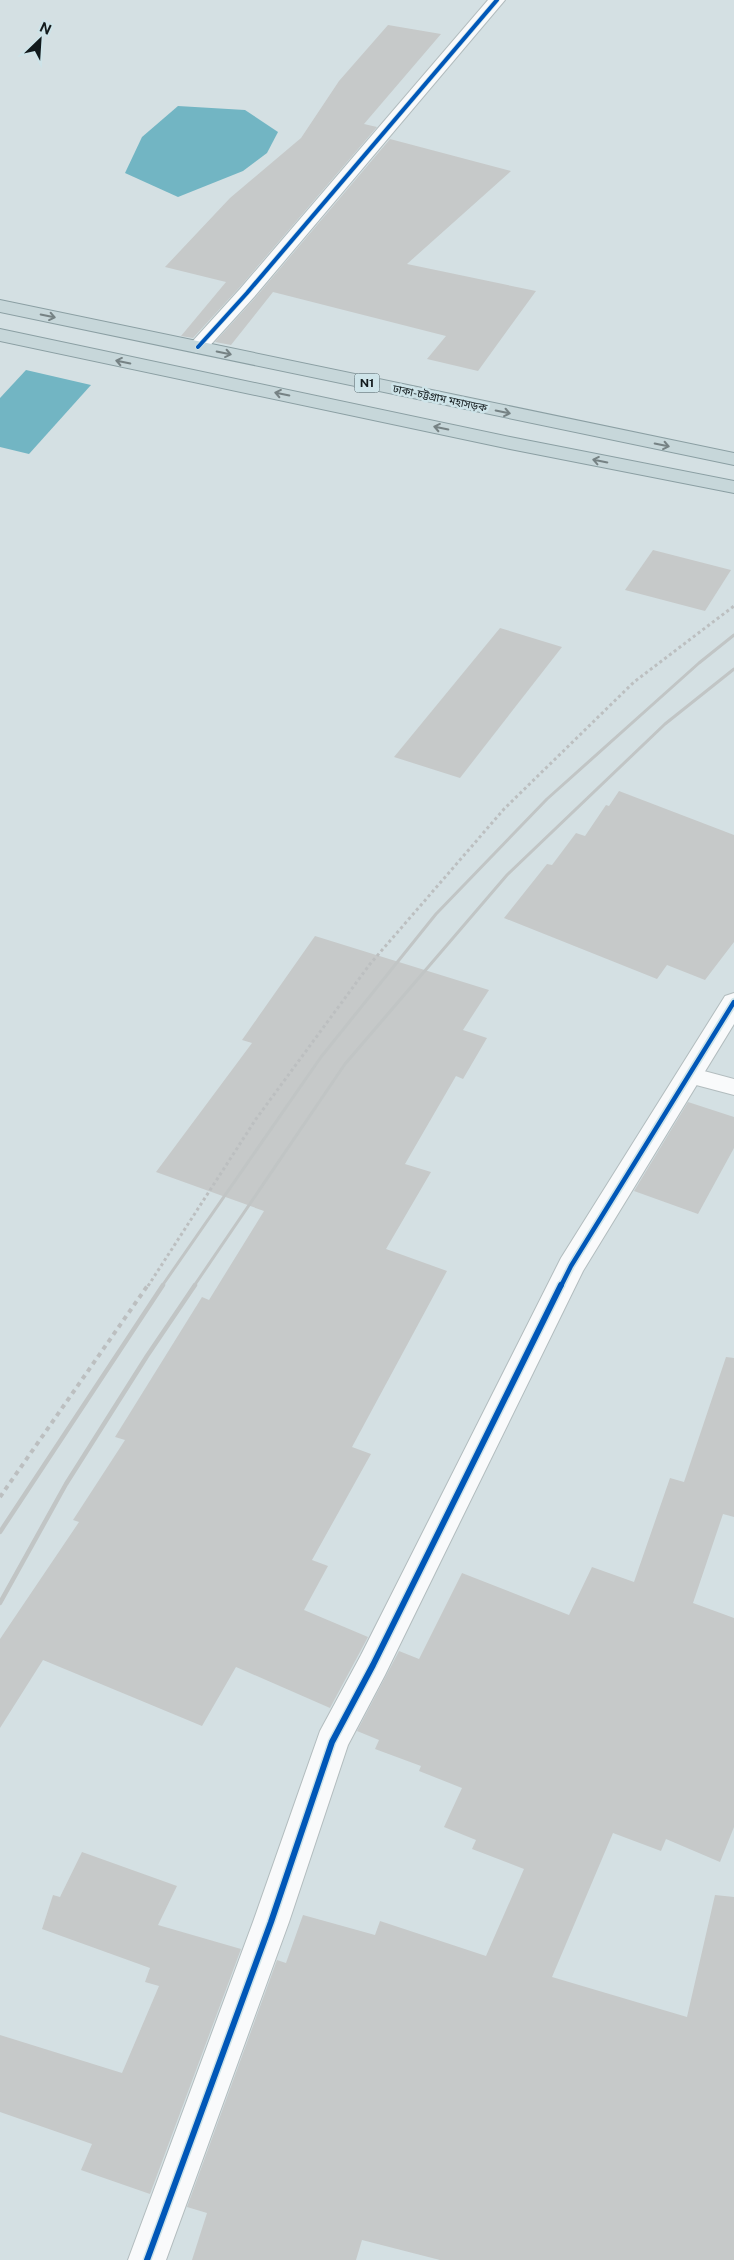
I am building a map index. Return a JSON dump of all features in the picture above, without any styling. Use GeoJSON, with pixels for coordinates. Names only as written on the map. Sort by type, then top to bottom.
{"type":"FeatureCollection","features":[{"type":"Feature","properties":{"kind":"highway","name":"ঢাকা-চট্টগ্রাম মহাসড়ক"},"geometry":{"type":"LineString","coordinates":[[0,306],[734,459]]}},
{"type":"Feature","properties":{"kind":"highway","name":"N1"},"geometry":{"type":"LineString","coordinates":[[0,335],[510,443],[734,487]]}},
{"type":"Feature","properties":{"kind":"street"},"geometry":{"type":"LineString","coordinates":[[198,347],[497,0]]}},
{"type":"Feature","properties":{"kind":"street"},"geometry":{"type":"LineString","coordinates":[[147,2260],[271,1922],[332,1742],[373,1665],[571,1266],[734,1002]]}},
{"type":"Feature","properties":{"kind":"lane"},"geometry":{"type":"LineString","coordinates":[[689,1075],[734,1087]]}},
{"type":"Feature","properties":{"kind":"path"},"geometry":{"type":"LineString","coordinates":[[0,1496],[137,1303],[256,1119],[370,964],[504,809],[634,682],[734,606]]}},
{"type":"Feature","properties":{"kind":"water"},"geometry":{"type":"Polygon","coordinates":[[[178,106],[245,110],[278,132],[267,153],[243,171],[178,197],[125,173],[142,137],[178,106]]]}},
{"type":"Feature","properties":{"kind":"water"},"geometry":{"type":"Polygon","coordinates":[[[26,370],[91,385],[29,454],[0,447],[0,398],[26,370]]]}},
{"type":"Feature","properties":{"kind":"building"},"geometry":{"type":"Polygon","coordinates":[[[388,25],[441,34],[364,124],[377,127],[239,288],[193,338],[181,336],[226,282],[165,267],[230,198],[301,138],[339,81],[388,25]]]}},
{"type":"Feature","properties":{"kind":"building"},"geometry":{"type":"Polygon","coordinates":[[[390,139],[511,171],[407,264],[536,291],[478,371],[427,359],[446,336],[273,292],[231,345],[215,342],[255,298],[390,139]]]}},
{"type":"Feature","properties":{"kind":"building"},"geometry":{"type":"Polygon","coordinates":[[[653,550],[731,570],[705,611],[625,590],[653,550]]]}},
{"type":"Feature","properties":{"kind":"building"},"geometry":{"type":"Polygon","coordinates":[[[500,628],[562,647],[460,778],[394,757],[500,628]]]}},
{"type":"Feature","properties":{"kind":"building"},"geometry":{"type":"Polygon","coordinates":[[[619,791],[734,835],[734,942],[705,980],[667,965],[657,979],[504,918],[547,864],[552,865],[576,833],[585,836],[606,805],[609,806],[619,791]]]}},
{"type":"Feature","properties":{"kind":"building"},"geometry":{"type":"Polygon","coordinates":[[[315,936],[489,990],[463,1030],[487,1038],[463,1079],[456,1076],[405,1164],[431,1172],[386,1249],[447,1271],[352,1447],[371,1454],[312,1560],[328,1566],[304,1610],[368,1637],[330,1708],[236,1667],[202,1726],[43,1660],[0,1728],[0,1639],[79,1522],[73,1520],[125,1440],[115,1437],[202,1297],[209,1300],[264,1211],[156,1172],[252,1043],[242,1040],[315,936]]]}},
{"type":"Feature","properties":{"kind":"building"},"geometry":{"type":"Polygon","coordinates":[[[688,1102],[734,1117],[734,1148],[698,1214],[634,1191],[688,1102]]]}},
{"type":"Feature","properties":{"kind":"building"},"geometry":{"type":"Polygon","coordinates":[[[726,1357],[734,1358],[734,1517],[723,1514],[693,1603],[734,1618],[734,1827],[720,1862],[666,1839],[661,1851],[613,1833],[552,1977],[687,2017],[715,1895],[734,1897],[734,2260],[440,2260],[362,2240],[356,2260],[192,2260],[207,2213],[187,2207],[277,1960],[286,1963],[303,1915],[375,1935],[380,1921],[486,1956],[524,1869],[472,1849],[476,1840],[444,1827],[462,1788],[419,1771],[421,1766],[375,1749],[379,1740],[357,1731],[399,1651],[419,1659],[462,1573],[569,1615],[592,1567],[634,1582],[670,1478],[684,1482],[726,1357]]]}},
{"type":"Feature","properties":{"kind":"building"},"geometry":{"type":"Polygon","coordinates":[[[82,1852],[177,1886],[158,1925],[241,1949],[150,2194],[81,2170],[92,2144],[0,2112],[0,2035],[122,2073],[159,1986],[145,1982],[150,1968],[42,1929],[53,1895],[60,1897],[82,1852]]]}},
{"type":"Feature","properties":{"kind":"railway"},"geometry":{"type":"LineString","coordinates":[[162,1286],[321,1057],[436,914],[547,799],[699,663],[734,635]]}},
{"type":"Feature","properties":{"kind":"railway"},"geometry":{"type":"LineString","coordinates":[[194,1286],[345,1064],[507,875],[665,724],[734,669]]}},
{"type":"Feature","properties":{"kind":"railway"},"geometry":{"type":"LineString","coordinates":[[0,1532],[163,1285]]}},
{"type":"Feature","properties":{"kind":"railway"},"geometry":{"type":"LineString","coordinates":[[0,1603],[66,1484],[147,1356],[195,1285]]}},
{"type":"Feature","properties":{"kind":"cycle path"},"geometry":{"type":"LineString","coordinates":[[198,347],[247,293],[497,0]]}},
{"type":"Feature","properties":{"kind":"cycle path"},"geometry":{"type":"LineString","coordinates":[[147,2260],[271,1922],[332,1742],[373,1665],[571,1266],[734,1002]]}}]}
